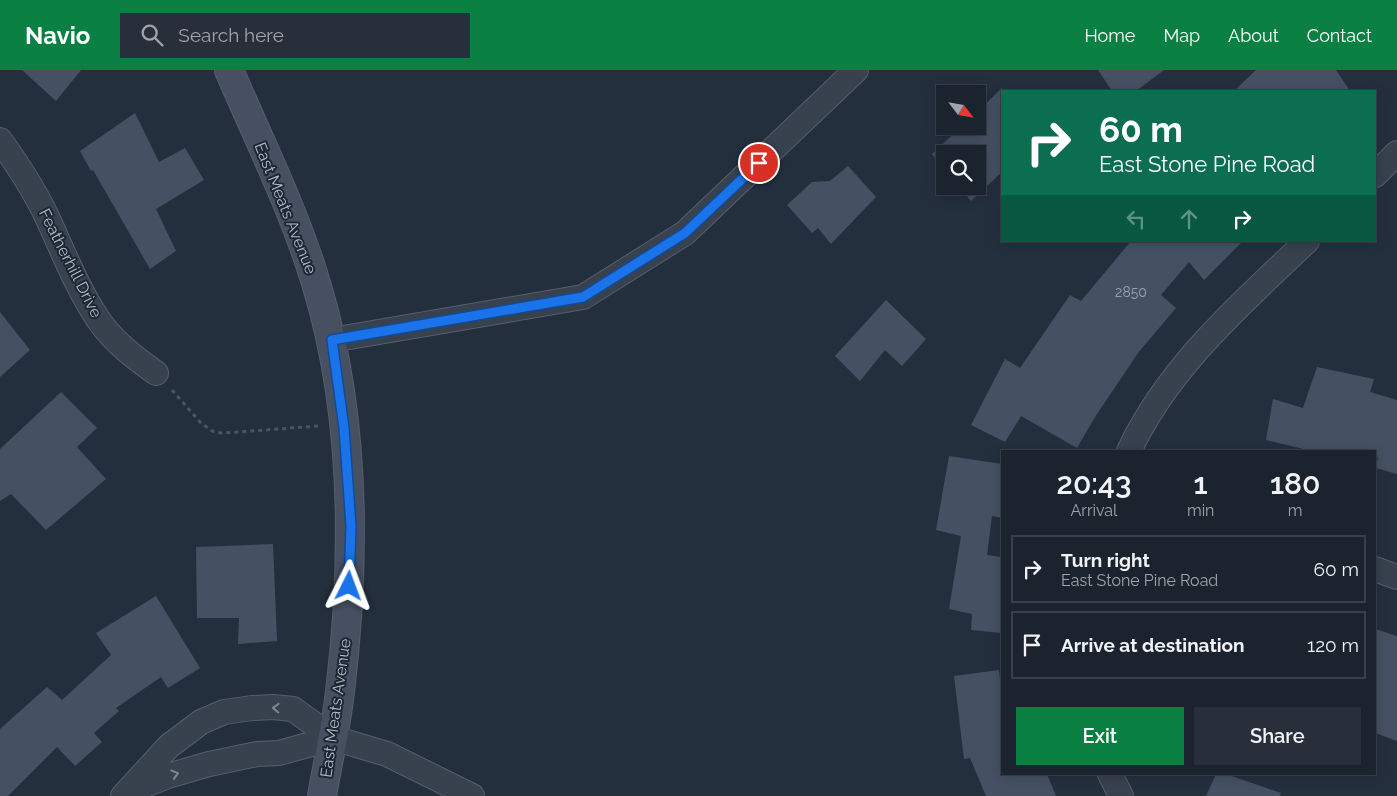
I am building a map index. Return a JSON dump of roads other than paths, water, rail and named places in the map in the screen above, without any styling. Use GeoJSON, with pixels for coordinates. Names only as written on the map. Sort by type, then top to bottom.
{"type":"FeatureCollection","features":[{"type":"Feature","properties":{"kind":"street","name":"East Meats Avenue"},"geometry":{"type":"LineString","coordinates":[[229,70],[301,237],[316,283],[332,340],[344,428],[351,526],[347,626],[340,694],[322,796]]}},
{"type":"Feature","properties":{"kind":"street"},"geometry":{"type":"LineString","coordinates":[[332,340],[583,297],[685,233],[856,70]]}},
{"type":"Feature","properties":{"kind":"street","name":"Featherhill Drive"},"geometry":{"type":"LineString","coordinates":[[0,140],[16,162],[31,188],[80,288],[100,322],[124,349],[156,373]]}},
{"type":"Feature","properties":{"kind":"street"},"geometry":{"type":"LineString","coordinates":[[1376,174],[1397,153]]}},
{"type":"Feature","properties":{"kind":"street"},"geometry":{"type":"LineString","coordinates":[[1130,450],[1149,415],[1180,369],[1226,318],[1306,242]]}},
{"type":"Feature","properties":{"kind":"street"},"geometry":{"type":"LineString","coordinates":[[1376,569],[1397,577]]}},
{"type":"Feature","properties":{"kind":"street"},"geometry":{"type":"LineString","coordinates":[[126,793],[169,746],[201,722],[224,712],[252,708],[293,708],[333,738],[387,754],[472,796]]}},
{"type":"Feature","properties":{"kind":"street"},"geometry":{"type":"LineString","coordinates":[[126,793],[168,776],[209,764],[257,754],[279,752],[333,738]]}},
{"type":"Feature","properties":{"kind":"street"},"geometry":{"type":"LineString","coordinates":[[1110,775],[1121,796]]}}]}
